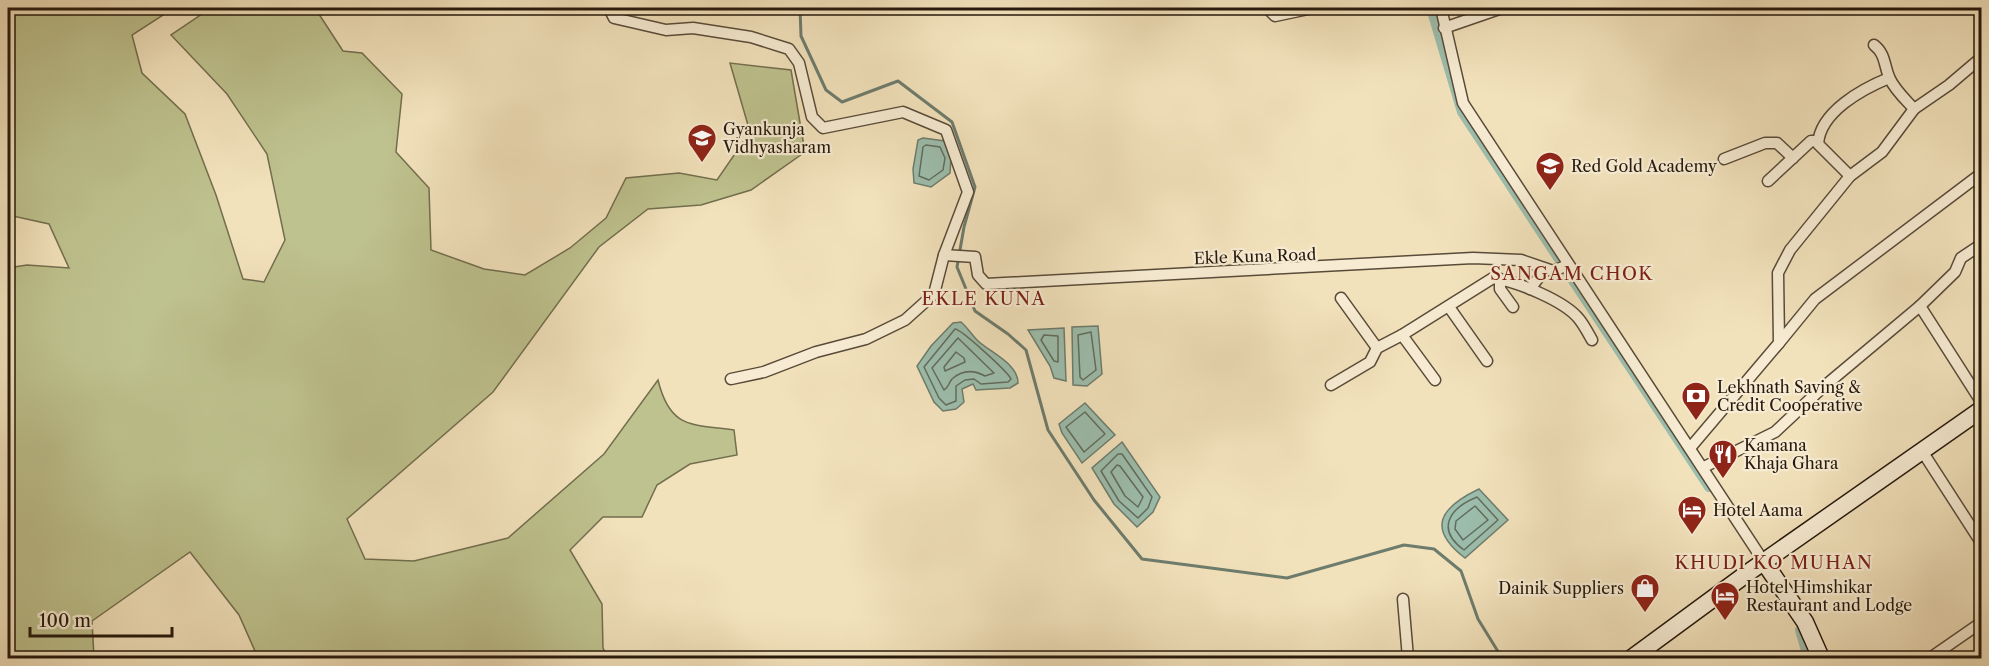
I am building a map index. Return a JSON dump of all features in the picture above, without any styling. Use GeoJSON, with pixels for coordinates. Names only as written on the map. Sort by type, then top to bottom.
{"type":"FeatureCollection","features":[{"type":"Feature","properties":{"kind":"main road"},"geometry":{"type":"LineString","coordinates":[[1632,658],[1982,409]]}},
{"type":"Feature","properties":{"kind":"main road"},"geometry":{"type":"LineString","coordinates":[[1764,562],[1805,622],[1821,658]]}},
{"type":"Feature","properties":{"kind":"street"},"geometry":{"type":"LineString","coordinates":[[609,8],[614,18],[633,25],[666,30],[705,30],[751,37],[789,49],[799,63],[812,117],[823,128],[903,112],[946,130],[968,192],[944,255],[934,294],[905,320],[866,339],[816,352],[764,372],[731,379]]}},
{"type":"Feature","properties":{"kind":"street"},"geometry":{"type":"LineString","coordinates":[[1267,8],[1275,16],[1313,8]]}},
{"type":"Feature","properties":{"kind":"street"},"geometry":{"type":"LineString","coordinates":[[1441,8],[1463,102],[1568,265],[1704,467],[1764,562]]}},
{"type":"Feature","properties":{"kind":"street"},"geometry":{"type":"LineString","coordinates":[[1444,28],[1502,8]]}},
{"type":"Feature","properties":{"kind":"street"},"geometry":{"type":"LineString","coordinates":[[1875,45],[1880,49],[1889,78],[1914,109]]}},
{"type":"Feature","properties":{"kind":"street"},"geometry":{"type":"LineString","coordinates":[[1779,343],[1778,273],[1790,250],[1850,176],[1882,152],[1914,109],[1949,86],[1982,57]]}},
{"type":"Feature","properties":{"kind":"street"},"geometry":{"type":"LineString","coordinates":[[1850,176],[1818,144],[1826,118],[1854,96],[1889,78]]}},
{"type":"Feature","properties":{"kind":"street"},"geometry":{"type":"LineString","coordinates":[[1768,180],[1811,141],[1818,141]]}},
{"type":"Feature","properties":{"kind":"street"},"geometry":{"type":"LineString","coordinates":[[1724,159],[1765,143],[1777,143],[1793,158]]}},
{"type":"Feature","properties":{"kind":"street"},"geometry":{"type":"LineString","coordinates":[[1690,448],[1815,299],[1982,174]]}},
{"type":"Feature","properties":{"kind":"street"},"geometry":{"type":"LineString","coordinates":[[1704,467],[1775,432],[1821,389],[1920,306],[1955,272],[1961,258],[1982,244]]}},
{"type":"Feature","properties":{"kind":"street","name":"Ekle Kuna Road"},"geometry":{"type":"LineString","coordinates":[[944,255],[975,257],[978,275],[986,284],[1473,258],[1521,261],[1549,270]]}},
{"type":"Feature","properties":{"kind":"street"},"geometry":{"type":"LineString","coordinates":[[1530,289],[1549,270],[1568,265]]}},
{"type":"Feature","properties":{"kind":"street"},"geometry":{"type":"LineString","coordinates":[[1500,279],[1500,289],[1513,307]]}},
{"type":"Feature","properties":{"kind":"street"},"geometry":{"type":"LineString","coordinates":[[1330,385],[1370,362],[1377,348],[1449,307],[1485,281],[1500,279],[1530,289],[1579,317],[1592,340]]}},
{"type":"Feature","properties":{"kind":"street"},"geometry":{"type":"LineString","coordinates":[[1341,298],[1377,348]]}},
{"type":"Feature","properties":{"kind":"street"},"geometry":{"type":"LineString","coordinates":[[1920,306],[1942,344],[1982,403]]}},
{"type":"Feature","properties":{"kind":"street"},"geometry":{"type":"LineString","coordinates":[[1449,307],[1487,361]]}},
{"type":"Feature","properties":{"kind":"street"},"geometry":{"type":"LineString","coordinates":[[1402,335],[1436,380]]}},
{"type":"Feature","properties":{"kind":"street"},"geometry":{"type":"LineString","coordinates":[[1922,451],[1982,544]]}},
{"type":"Feature","properties":{"kind":"street"},"geometry":{"type":"LineString","coordinates":[[1403,598],[1408,658]]}},
{"type":"Feature","properties":{"kind":"street"},"geometry":{"type":"LineString","coordinates":[[1930,658],[1982,622]]}},
{"type":"Feature","properties":{"kind":"green space"},"geometry":{"type":"Polygon","coordinates":[[[8,8],[174,8],[132,35],[142,73],[185,114],[216,195],[243,279],[264,282],[285,240],[267,154],[227,94],[171,35],[211,8],[315,8],[343,51],[362,53],[402,94],[396,152],[429,188],[431,250],[484,269],[525,275],[570,248],[606,218],[626,178],[679,173],[717,180],[750,132],[730,63],[791,70],[805,152],[751,190],[701,205],[648,209],[599,247],[493,392],[347,519],[365,559],[414,561],[508,538],[604,454],[658,380],[669,408],[676,416],[684,421],[706,427],[734,430],[737,455],[690,464],[657,485],[642,517],[603,517],[570,550],[602,604],[603,648],[608,658],[258,658],[239,615],[190,552],[92,621],[94,658],[8,658],[8,268],[27,265],[69,268],[49,224],[8,215],[8,8]]]}},
{"type":"Feature","properties":{"kind":"water"},"geometry":{"type":"Polygon","coordinates":[[[923,138],[945,141],[951,157],[950,173],[931,187],[914,183],[913,169],[918,140],[923,138]]]}},
{"type":"Feature","properties":{"kind":"water"},"geometry":{"type":"Polygon","coordinates":[[[961,322],[977,340],[1008,364],[1017,376],[1018,383],[1010,388],[976,390],[973,384],[962,389],[964,402],[956,409],[943,411],[934,402],[917,366],[931,346],[953,323],[961,322]]]}},
{"type":"Feature","properties":{"kind":"water"},"geometry":{"type":"Polygon","coordinates":[[[1098,326],[1102,374],[1087,386],[1073,385],[1072,327],[1098,326]]]}},
{"type":"Feature","properties":{"kind":"water"},"geometry":{"type":"Polygon","coordinates":[[[1064,328],[1066,381],[1054,378],[1050,366],[1028,330],[1064,328]]]}},
{"type":"Feature","properties":{"kind":"water"},"geometry":{"type":"Polygon","coordinates":[[[1085,403],[1115,435],[1082,463],[1062,433],[1059,424],[1085,403]]]}},
{"type":"Feature","properties":{"kind":"water"},"geometry":{"type":"Polygon","coordinates":[[[1122,442],[1160,497],[1153,512],[1137,527],[1114,504],[1092,468],[1122,442]]]}},
{"type":"Feature","properties":{"kind":"water"},"geometry":{"type":"Polygon","coordinates":[[[1479,489],[1508,520],[1465,558],[1446,538],[1442,528],[1443,520],[1455,504],[1479,489]]]}},
{"type":"Feature","properties":{"kind":"waterway"},"geometry":{"type":"LineString","coordinates":[[800,8],[801,36],[826,90],[842,102],[898,81],[952,122],[975,187],[964,227],[957,267],[975,311],[1026,350],[1048,430],[1094,500],[1142,559],[1287,578],[1404,545],[1434,549],[1461,571],[1478,619],[1502,658]]}},
{"type":"Feature","properties":{"kind":"waterway"},"geometry":{"type":"LineString","coordinates":[[1431,8],[1462,112],[1709,487]]}},
{"type":"Feature","properties":{"kind":"waterway"},"geometry":{"type":"LineString","coordinates":[[1800,630],[1808,658]]}},
{"type":"Feature","properties":{"kind":"place","name":"Gyankunja Vidhyasharam"},"geometry":{"type":"Point","coordinates":[702,164]}},
{"type":"Feature","properties":{"kind":"place","name":"Red Gold Academy"},"geometry":{"type":"Point","coordinates":[1550,192]}},
{"type":"Feature","properties":{"kind":"place","name":"Lekhnath Saving & Credit Cooperative"},"geometry":{"type":"Point","coordinates":[1696,422]}},
{"type":"Feature","properties":{"kind":"place","name":"Kamana Khaja Ghara"},"geometry":{"type":"Point","coordinates":[1723,480]}},
{"type":"Feature","properties":{"kind":"place","name":"Hotel Aama"},"geometry":{"type":"Point","coordinates":[1692,536]}},
{"type":"Feature","properties":{"kind":"place","name":"Dainik Suppliers"},"geometry":{"type":"Point","coordinates":[1645,614]}},
{"type":"Feature","properties":{"kind":"place","name":"Hotel Himshikar Restaurant and Lodge"},"geometry":{"type":"Point","coordinates":[1725,622]}},
{"type":"Feature","properties":{"kind":"district","name":"SANGAM CHOK"},"geometry":{"type":"Point","coordinates":[1572,274]}},
{"type":"Feature","properties":{"kind":"district","name":"EKLE KUNA"},"geometry":{"type":"Point","coordinates":[984,299]}},
{"type":"Feature","properties":{"kind":"district","name":"KHUDI KO MUHAN"},"geometry":{"type":"Point","coordinates":[1774,563]}}]}
